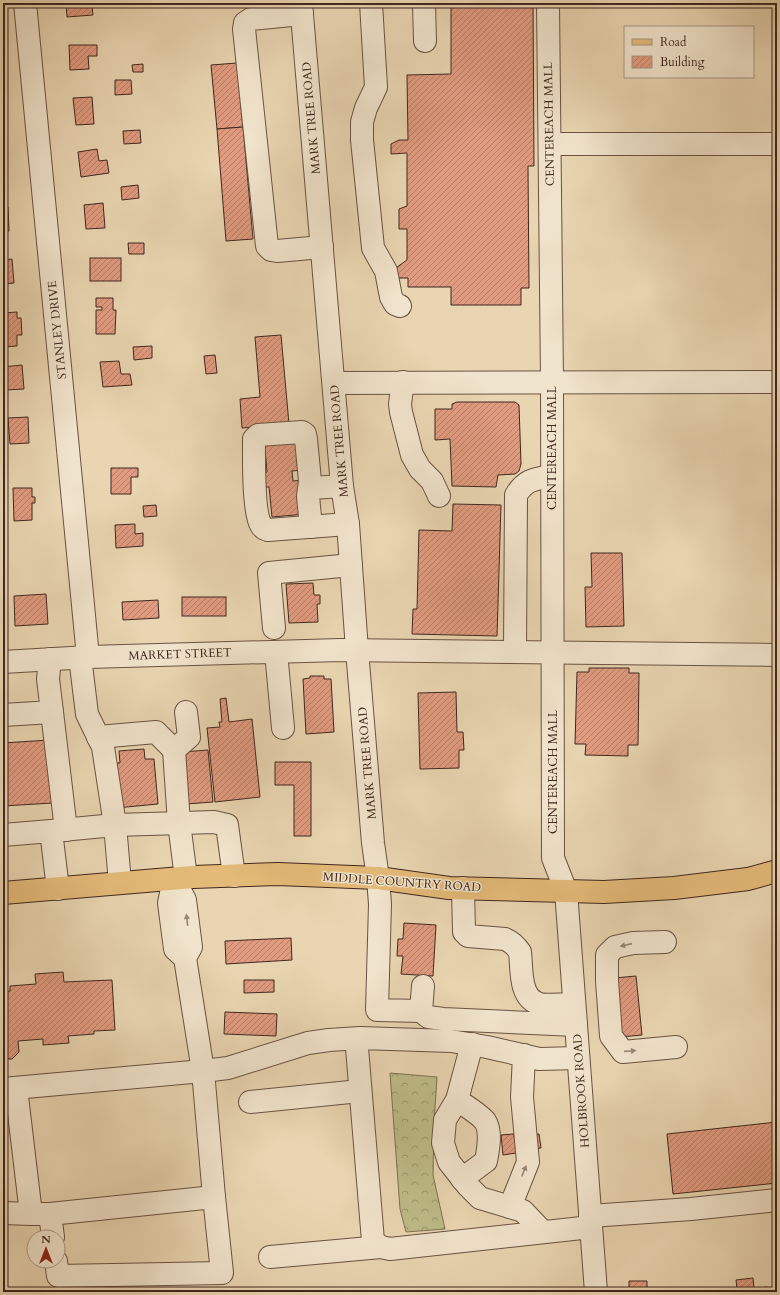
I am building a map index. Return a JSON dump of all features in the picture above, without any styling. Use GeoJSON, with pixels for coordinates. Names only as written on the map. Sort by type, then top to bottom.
{"type":"FeatureCollection","features":[{"type":"Feature","properties":{"kind":"main road","name":"MIDDLE COUNTRY ROAD"},"geometry":{"type":"LineString","coordinates":[[3,893],[180,878],[278,874],[378,878],[449,888],[604,892],[674,888],[748,879],[777,871]]}},
{"type":"Feature","properties":{"kind":"street","name":"STANLEY DRIVE"},"geometry":{"type":"LineString","coordinates":[[25,3],[84,657],[87,714],[103,747],[115,825],[120,883]]}},
{"type":"Feature","properties":{"kind":"street"},"geometry":{"type":"LineString","coordinates":[[370,3],[376,87],[366,108],[362,122],[363,148],[373,248],[386,271],[391,297],[395,304],[400,306]]}},
{"type":"Feature","properties":{"kind":"street"},"geometry":{"type":"LineString","coordinates":[[424,3],[425,41]]}},
{"type":"Feature","properties":{"kind":"street","name":"CENTEREACH MALL"},"geometry":{"type":"LineString","coordinates":[[548,3],[552,381],[553,858],[566,891]]}},
{"type":"Feature","properties":{"kind":"street"},"geometry":{"type":"LineString","coordinates":[[302,8],[251,19],[245,23],[244,29],[267,246],[271,250],[277,251],[322,246]]}},
{"type":"Feature","properties":{"kind":"street","name":"MARK TREE ROAD"},"geometry":{"type":"LineString","coordinates":[[302,8],[342,486],[348,524],[373,843],[380,904],[377,1010],[421,1011]]}},
{"type":"Feature","properties":{"kind":"street"},"geometry":{"type":"LineString","coordinates":[[550,144],[777,144]]}},
{"type":"Feature","properties":{"kind":"street"},"geometry":{"type":"LineString","coordinates":[[334,383],[552,381],[777,382]]}},
{"type":"Feature","properties":{"kind":"street"},"geometry":{"type":"LineString","coordinates":[[403,382],[400,404],[412,455],[420,469],[432,481],[439,496]]}},
{"type":"Feature","properties":{"kind":"street"},"geometry":{"type":"LineString","coordinates":[[342,486],[312,488],[304,433],[255,437],[256,499],[260,525],[264,529],[268,530],[348,524]]}},
{"type":"Feature","properties":{"kind":"street"},"geometry":{"type":"LineString","coordinates":[[515,652],[516,495],[520,488],[530,480],[552,476]]}},
{"type":"Feature","properties":{"kind":"street"},"geometry":{"type":"LineString","coordinates":[[310,481],[308,496],[311,527]]}},
{"type":"Feature","properties":{"kind":"street"},"geometry":{"type":"LineString","coordinates":[[274,628],[269,573],[351,565]]}},
{"type":"Feature","properties":{"kind":"street","name":"MARKET STREET"},"geometry":{"type":"LineString","coordinates":[[3,662],[84,657],[357,650],[777,655]]}},
{"type":"Feature","properties":{"kind":"street"},"geometry":{"type":"LineString","coordinates":[[276,652],[283,728]]}},
{"type":"Feature","properties":{"kind":"street"},"geometry":{"type":"LineString","coordinates":[[50,659],[48,679],[52,712],[58,830],[58,889]]}},
{"type":"Feature","properties":{"kind":"street"},"geometry":{"type":"LineString","coordinates":[[3,715],[52,712]]}},
{"type":"Feature","properties":{"kind":"street"},"geometry":{"type":"LineString","coordinates":[[174,750],[189,737],[186,712]]}},
{"type":"Feature","properties":{"kind":"street"},"geometry":{"type":"LineString","coordinates":[[57,1269],[58,1276],[222,1273],[203,1071],[185,958],[191,947],[185,900],[180,878],[179,823],[174,750],[156,732],[98,737]]}},
{"type":"Feature","properties":{"kind":"street"},"geometry":{"type":"LineString","coordinates":[[3,835],[115,825],[214,822],[227,825],[234,876]]}},
{"type":"Feature","properties":{"kind":"street"},"geometry":{"type":"LineString","coordinates":[[463,888],[464,932],[468,936],[505,939],[511,942],[520,952],[523,982],[528,997],[537,1004],[575,1015]]}},
{"type":"Feature","properties":{"kind":"street","name":"HOLBROOK ROAD"},"geometry":{"type":"LineString","coordinates":[[566,891],[596,1292]]}},
{"type":"Feature","properties":{"kind":"street"},"geometry":{"type":"LineString","coordinates":[[665,942],[633,943],[615,947],[607,955],[607,981],[611,1036],[623,1052],[676,1047]]}},
{"type":"Feature","properties":{"kind":"street"},"geometry":{"type":"LineString","coordinates":[[423,986],[421,1011],[428,1018],[511,1022],[575,1015]]}},
{"type":"Feature","properties":{"kind":"street"},"geometry":{"type":"LineString","coordinates":[[511,1022],[511,1010],[515,1002],[528,997]]}},
{"type":"Feature","properties":{"kind":"street"},"geometry":{"type":"LineString","coordinates":[[360,1038],[357,1048],[373,1241],[381,1247]]}},
{"type":"Feature","properties":{"kind":"street"},"geometry":{"type":"LineString","coordinates":[[48,1229],[40,1214],[10,1088],[228,1068],[308,1043],[360,1038],[451,1041],[539,1058],[578,1058]]}},
{"type":"Feature","properties":{"kind":"street"},"geometry":{"type":"LineString","coordinates":[[472,1044],[458,1100],[445,1120],[443,1143],[448,1162],[480,1198],[523,1211],[543,1232]]}},
{"type":"Feature","properties":{"kind":"street"},"geometry":{"type":"LineString","coordinates":[[510,1207],[528,1162],[522,1097],[524,1055]]}},
{"type":"Feature","properties":{"kind":"street"},"geometry":{"type":"LineString","coordinates":[[250,1102],[360,1091]]}},
{"type":"Feature","properties":{"kind":"street"},"geometry":{"type":"LineString","coordinates":[[458,1100],[485,1122],[488,1129],[489,1145],[486,1161],[462,1179]]}},
{"type":"Feature","properties":{"kind":"street"},"geometry":{"type":"LineString","coordinates":[[3,1213],[40,1214],[214,1197]]}},
{"type":"Feature","properties":{"kind":"street"},"geometry":{"type":"LineString","coordinates":[[270,1257],[381,1247],[390,1249],[543,1232],[591,1222],[777,1200]]}},
{"type":"Feature","properties":{"kind":"green space"},"geometry":{"type":"Polygon","coordinates":[[[390,1073],[437,1077],[433,1175],[445,1229],[406,1232],[400,1209],[390,1073]]]}},
{"type":"Feature","properties":{"kind":"building"},"geometry":{"type":"Polygon","coordinates":[[[66,3],[84,3],[85,6],[92,6],[93,15],[67,17],[66,3]]]}},
{"type":"Feature","properties":{"kind":"building"},"geometry":{"type":"Polygon","coordinates":[[[451,3],[533,3],[534,166],[528,166],[529,288],[521,288],[521,305],[451,305],[451,287],[408,287],[408,278],[393,278],[393,270],[407,260],[407,229],[399,229],[399,209],[407,206],[407,153],[391,154],[391,144],[399,140],[408,140],[407,75],[451,74],[451,3]]]}},
{"type":"Feature","properties":{"kind":"building"},"geometry":{"type":"Polygon","coordinates":[[[69,45],[97,45],[97,56],[88,56],[89,69],[70,70],[69,45]]]}},
{"type":"Feature","properties":{"kind":"building"},"geometry":{"type":"Polygon","coordinates":[[[237,63],[243,127],[217,129],[211,65],[237,63]]]}},
{"type":"Feature","properties":{"kind":"building"},"geometry":{"type":"Polygon","coordinates":[[[143,64],[143,72],[133,72],[132,65],[143,64]]]}},
{"type":"Feature","properties":{"kind":"building"},"geometry":{"type":"Polygon","coordinates":[[[115,80],[131,80],[132,94],[115,95],[115,80]]]}},
{"type":"Feature","properties":{"kind":"building"},"geometry":{"type":"Polygon","coordinates":[[[92,97],[94,124],[76,125],[73,98],[92,97]]]}},
{"type":"Feature","properties":{"kind":"building"},"geometry":{"type":"Polygon","coordinates":[[[243,127],[253,239],[226,241],[217,129],[243,127]]]}},
{"type":"Feature","properties":{"kind":"building"},"geometry":{"type":"Polygon","coordinates":[[[140,130],[141,143],[124,144],[123,131],[140,130]]]}},
{"type":"Feature","properties":{"kind":"building"},"geometry":{"type":"Polygon","coordinates":[[[97,149],[99,161],[107,160],[109,173],[81,177],[78,152],[97,149]]]}},
{"type":"Feature","properties":{"kind":"building"},"geometry":{"type":"Polygon","coordinates":[[[138,185],[139,198],[122,200],[121,187],[138,185]]]}},
{"type":"Feature","properties":{"kind":"building"},"geometry":{"type":"Polygon","coordinates":[[[103,203],[105,228],[86,229],[84,205],[103,203]]]}},
{"type":"Feature","properties":{"kind":"building"},"geometry":{"type":"Polygon","coordinates":[[[3,207],[8,207],[9,231],[3,232],[3,207]]]}},
{"type":"Feature","properties":{"kind":"building"},"geometry":{"type":"Polygon","coordinates":[[[128,243],[144,243],[144,254],[129,254],[128,243]]]}},
{"type":"Feature","properties":{"kind":"building"},"geometry":{"type":"Polygon","coordinates":[[[90,258],[121,258],[121,281],[90,281],[90,258]]]}},
{"type":"Feature","properties":{"kind":"building"},"geometry":{"type":"Polygon","coordinates":[[[12,259],[14,283],[3,284],[3,260],[12,259]]]}},
{"type":"Feature","properties":{"kind":"building"},"geometry":{"type":"Polygon","coordinates":[[[96,298],[113,298],[113,310],[116,310],[115,334],[96,334],[96,310],[102,310],[102,307],[96,307],[96,298]]]}},
{"type":"Feature","properties":{"kind":"building"},"geometry":{"type":"Polygon","coordinates":[[[17,312],[17,318],[21,318],[22,335],[17,335],[17,346],[3,347],[3,313],[17,312]]]}},
{"type":"Feature","properties":{"kind":"building"},"geometry":{"type":"Polygon","coordinates":[[[281,335],[289,424],[242,428],[240,399],[260,397],[255,337],[281,335]]]}},
{"type":"Feature","properties":{"kind":"building"},"geometry":{"type":"Polygon","coordinates":[[[152,346],[152,358],[134,360],[133,347],[152,346]]]}},
{"type":"Feature","properties":{"kind":"building"},"geometry":{"type":"Polygon","coordinates":[[[215,355],[217,373],[206,374],[204,356],[215,355]]]}},
{"type":"Feature","properties":{"kind":"building"},"geometry":{"type":"Polygon","coordinates":[[[119,361],[121,374],[130,374],[132,385],[103,387],[100,362],[119,361]]]}},
{"type":"Feature","properties":{"kind":"building"},"geometry":{"type":"Polygon","coordinates":[[[22,365],[24,389],[5,390],[3,367],[22,365]]]}},
{"type":"Feature","properties":{"kind":"building"},"geometry":{"type":"Polygon","coordinates":[[[457,402],[515,402],[519,405],[521,464],[519,471],[515,474],[498,475],[496,487],[452,486],[450,439],[435,440],[435,409],[452,409],[452,404],[457,402]]]}},
{"type":"Feature","properties":{"kind":"building"},"geometry":{"type":"Polygon","coordinates":[[[28,417],[29,443],[10,444],[8,418],[28,417]]]}},
{"type":"Feature","properties":{"kind":"building"},"geometry":{"type":"Polygon","coordinates":[[[300,434],[303,470],[292,471],[293,481],[304,480],[306,514],[272,517],[269,487],[265,487],[264,473],[267,472],[264,437],[300,434]]]}},
{"type":"Feature","properties":{"kind":"building"},"geometry":{"type":"Polygon","coordinates":[[[111,468],[138,468],[138,477],[131,477],[131,494],[111,494],[111,468]]]}},
{"type":"Feature","properties":{"kind":"building"},"geometry":{"type":"Polygon","coordinates":[[[13,488],[32,488],[32,497],[35,497],[35,503],[32,503],[32,520],[14,521],[13,488]]]}},
{"type":"Feature","properties":{"kind":"building"},"geometry":{"type":"Polygon","coordinates":[[[453,504],[501,505],[497,636],[412,634],[413,609],[417,609],[419,530],[452,531],[453,504]]]}},
{"type":"Feature","properties":{"kind":"building"},"geometry":{"type":"Polygon","coordinates":[[[156,505],[157,516],[144,517],[143,506],[156,505]]]}},
{"type":"Feature","properties":{"kind":"building"},"geometry":{"type":"Polygon","coordinates":[[[135,524],[135,534],[143,533],[143,546],[116,548],[115,525],[135,524]]]}},
{"type":"Feature","properties":{"kind":"building"},"geometry":{"type":"Polygon","coordinates":[[[591,553],[622,553],[624,626],[586,627],[585,587],[592,587],[591,553]]]}},
{"type":"Feature","properties":{"kind":"building"},"geometry":{"type":"Polygon","coordinates":[[[313,583],[314,595],[320,595],[320,604],[317,604],[318,622],[289,623],[286,584],[313,583]]]}},
{"type":"Feature","properties":{"kind":"building"},"geometry":{"type":"Polygon","coordinates":[[[46,594],[48,624],[15,626],[14,596],[46,594]]]}},
{"type":"Feature","properties":{"kind":"building"},"geometry":{"type":"Polygon","coordinates":[[[182,597],[226,597],[226,616],[182,616],[182,597]]]}},
{"type":"Feature","properties":{"kind":"building"},"geometry":{"type":"Polygon","coordinates":[[[158,600],[159,618],[123,620],[122,602],[158,600]]]}},
{"type":"Feature","properties":{"kind":"building"},"geometry":{"type":"Polygon","coordinates":[[[589,668],[629,668],[629,673],[639,673],[638,745],[628,745],[628,756],[585,755],[586,744],[575,744],[577,672],[589,672],[589,668]]]}},
{"type":"Feature","properties":{"kind":"building"},"geometry":{"type":"Polygon","coordinates":[[[310,676],[324,676],[324,679],[331,679],[334,732],[306,734],[303,679],[310,678],[310,676]]]}},
{"type":"Feature","properties":{"kind":"building"},"geometry":{"type":"Polygon","coordinates":[[[456,692],[457,732],[463,732],[464,750],[459,750],[459,768],[420,769],[418,693],[456,692]]]}},
{"type":"Feature","properties":{"kind":"building"},"geometry":{"type":"Polygon","coordinates":[[[226,698],[229,722],[252,719],[260,797],[215,802],[207,728],[220,727],[219,722],[222,722],[220,699],[226,698]]]}},
{"type":"Feature","properties":{"kind":"building"},"geometry":{"type":"Polygon","coordinates":[[[49,740],[53,803],[3,806],[3,743],[49,740]]]}},
{"type":"Feature","properties":{"kind":"building"},"geometry":{"type":"Polygon","coordinates":[[[144,749],[145,759],[154,759],[158,804],[116,808],[112,763],[120,763],[119,751],[144,749]]]}},
{"type":"Feature","properties":{"kind":"building"},"geometry":{"type":"Polygon","coordinates":[[[208,750],[213,802],[186,804],[182,752],[208,750]]]}},
{"type":"Feature","properties":{"kind":"building"},"geometry":{"type":"Polygon","coordinates":[[[275,762],[311,762],[311,836],[294,836],[294,785],[275,785],[275,762]]]}},
{"type":"Feature","properties":{"kind":"building"},"geometry":{"type":"Polygon","coordinates":[[[404,923],[436,925],[433,976],[401,974],[403,956],[397,956],[398,939],[403,939],[404,923]]]}},
{"type":"Feature","properties":{"kind":"building"},"geometry":{"type":"Polygon","coordinates":[[[291,938],[292,960],[226,964],[225,941],[291,938]]]}},
{"type":"Feature","properties":{"kind":"building"},"geometry":{"type":"Polygon","coordinates":[[[63,972],[64,982],[112,980],[115,1030],[94,1031],[94,1034],[68,1036],[69,1043],[43,1045],[43,1039],[18,1041],[19,1052],[12,1059],[3,1059],[3,992],[10,991],[10,986],[36,984],[35,974],[63,972]]]}},
{"type":"Feature","properties":{"kind":"building"},"geometry":{"type":"Polygon","coordinates":[[[636,976],[642,1035],[620,1037],[614,978],[636,976]]]}},
{"type":"Feature","properties":{"kind":"building"},"geometry":{"type":"Polygon","coordinates":[[[244,980],[274,980],[274,992],[244,993],[244,980]]]}},
{"type":"Feature","properties":{"kind":"building"},"geometry":{"type":"Polygon","coordinates":[[[225,1012],[277,1014],[276,1036],[224,1034],[225,1012]]]}},
{"type":"Feature","properties":{"kind":"building"},"geometry":{"type":"Polygon","coordinates":[[[777,1122],[777,1183],[673,1194],[667,1134],[777,1122]]]}},
{"type":"Feature","properties":{"kind":"building"},"geometry":{"type":"Polygon","coordinates":[[[514,1134],[514,1137],[539,1134],[541,1148],[515,1151],[516,1153],[503,1155],[501,1135],[514,1134]]]}},
{"type":"Feature","properties":{"kind":"building"},"geometry":{"type":"Polygon","coordinates":[[[753,1278],[754,1289],[767,1287],[768,1292],[734,1292],[733,1290],[737,1289],[736,1280],[753,1278]]]}},
{"type":"Feature","properties":{"kind":"building"},"geometry":{"type":"Polygon","coordinates":[[[629,1281],[647,1281],[647,1288],[651,1288],[651,1290],[658,1290],[658,1292],[629,1292],[629,1281]]]}},
{"type":"Feature","properties":{"kind":"building"},"geometry":{"type":"Polygon","coordinates":[[[703,1288],[703,1292],[670,1292],[670,1291],[703,1288]]]}}]}
